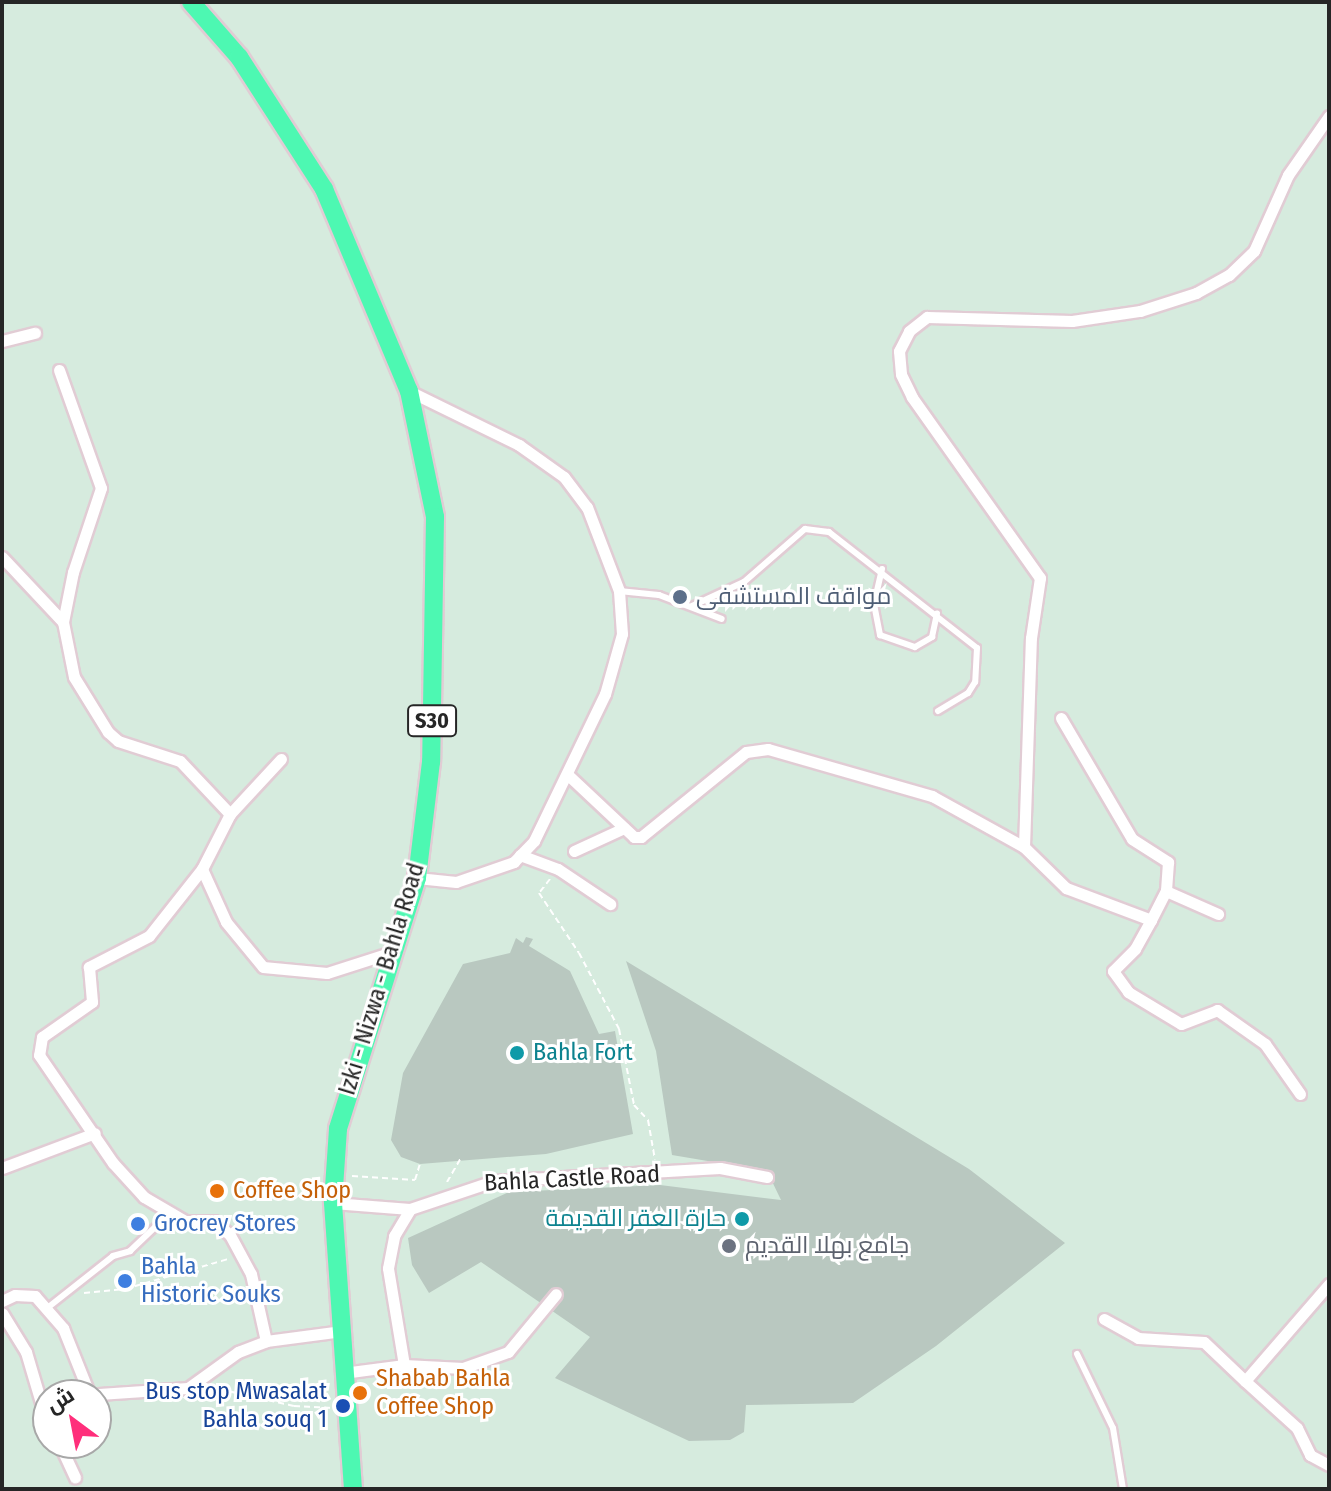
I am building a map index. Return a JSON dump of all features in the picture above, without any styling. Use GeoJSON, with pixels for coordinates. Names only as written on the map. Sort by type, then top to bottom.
{"type":"FeatureCollection","features":[{"type":"Feature","properties":{"kind":"main road","name":"Izki - Nizwa - Bahla Road"},"geometry":{"type":"LineString","coordinates":[[191,2],[239,57],[324,189],[409,391],[435,517],[431,762],[417,878],[338,1129],[333,1203],[353,1489]]}},
{"type":"Feature","properties":{"kind":"street"},"geometry":{"type":"LineString","coordinates":[[1024,847],[1031,638],[1040,578],[912,397],[901,374],[899,351],[909,331],[927,317],[1072,321],[1140,311],[1207,287],[1254,251],[1288,175],[1329,116]]}},
{"type":"Feature","properties":{"kind":"street"},"geometry":{"type":"LineString","coordinates":[[2,341],[35,333]]}},
{"type":"Feature","properties":{"kind":"street"},"geometry":{"type":"LineString","coordinates":[[59,370],[101,488],[73,572],[63,622],[74,677],[108,732],[118,741],[180,761],[230,814]]}},
{"type":"Feature","properties":{"kind":"street"},"geometry":{"type":"LineString","coordinates":[[409,391],[519,445],[564,477],[587,507],[619,591],[622,634],[605,694],[534,841],[514,862],[456,882],[417,878]]}},
{"type":"Feature","properties":{"kind":"street"},"geometry":{"type":"LineString","coordinates":[[2,557],[63,622]]}},
{"type":"Feature","properties":{"kind":"street"},"geometry":{"type":"LineString","coordinates":[[1061,718],[1132,839],[1168,862],[1166,891],[1135,949],[1113,971],[1128,992],[1181,1024],[1217,1010],[1265,1044],[1300,1094]]}},
{"type":"Feature","properties":{"kind":"street"},"geometry":{"type":"LineString","coordinates":[[567,774],[634,837],[648,833],[736,758],[757,749],[932,796],[1024,847],[1066,888],[1151,920]]}},
{"type":"Feature","properties":{"kind":"street"},"geometry":{"type":"LineString","coordinates":[[266,1341],[241,1253],[214,1221],[185,1221],[144,1197],[39,1055],[38,1045],[42,1037],[92,1002],[89,967],[149,936],[202,869],[230,814],[281,759]]}},
{"type":"Feature","properties":{"kind":"street"},"geometry":{"type":"LineString","coordinates":[[574,851],[624,828]]}},
{"type":"Feature","properties":{"kind":"street"},"geometry":{"type":"LineString","coordinates":[[520,855],[558,869],[610,904]]}},
{"type":"Feature","properties":{"kind":"street"},"geometry":{"type":"LineString","coordinates":[[202,869],[226,922],[263,967],[327,973],[396,951]]}},
{"type":"Feature","properties":{"kind":"street"},"geometry":{"type":"LineString","coordinates":[[1166,891],[1218,914]]}},
{"type":"Feature","properties":{"kind":"street"},"geometry":{"type":"LineString","coordinates":[[2,1168],[95,1133]]}},
{"type":"Feature","properties":{"kind":"street","name":"Bahla Castle Road"},"geometry":{"type":"LineString","coordinates":[[333,1203],[410,1209],[493,1181],[720,1168],[767,1177]]}},
{"type":"Feature","properties":{"kind":"street"},"geometry":{"type":"LineString","coordinates":[[404,1365],[388,1268],[394,1236],[410,1209]]}},
{"type":"Feature","properties":{"kind":"street"},"geometry":{"type":"LineString","coordinates":[[1245,1381],[1329,1284]]}},
{"type":"Feature","properties":{"kind":"street"},"geometry":{"type":"LineString","coordinates":[[343,1373],[404,1365],[463,1368],[508,1352],[556,1294]]}},
{"type":"Feature","properties":{"kind":"street"},"geometry":{"type":"LineString","coordinates":[[2,1301],[15,1295],[35,1296],[63,1328],[81,1379]]}},
{"type":"Feature","properties":{"kind":"street"},"geometry":{"type":"LineString","coordinates":[[2,1313],[26,1352],[35,1379]]}},
{"type":"Feature","properties":{"kind":"street"},"geometry":{"type":"LineString","coordinates":[[1104,1319],[1138,1338],[1204,1342],[1297,1428],[1310,1455],[1329,1465]]}},
{"type":"Feature","properties":{"kind":"street"},"geometry":{"type":"LineString","coordinates":[[112,1392],[188,1388],[238,1352],[266,1341],[342,1331]]}},
{"type":"Feature","properties":{"kind":"street"},"geometry":{"type":"LineString","coordinates":[[67,1459],[75,1477]]}},
{"type":"Feature","properties":{"kind":"lane"},"geometry":{"type":"LineString","coordinates":[[692,606],[744,582],[805,529],[844,538],[971,641],[979,658],[968,693],[938,711]]}},
{"type":"Feature","properties":{"kind":"lane"},"geometry":{"type":"LineString","coordinates":[[882,569],[874,604],[880,635],[915,647],[932,637],[937,614]]}},
{"type":"Feature","properties":{"kind":"lane"},"geometry":{"type":"LineString","coordinates":[[619,591],[659,595],[722,619]]}},
{"type":"Feature","properties":{"kind":"lane"},"geometry":{"type":"LineString","coordinates":[[46,1309],[113,1256],[130,1251],[171,1212]]}},
{"type":"Feature","properties":{"kind":"lane"},"geometry":{"type":"LineString","coordinates":[[1077,1354],[1113,1428],[1123,1489]]}},
{"type":"Feature","properties":{"kind":"path"},"geometry":{"type":"LineString","coordinates":[[558,869],[539,893],[579,953],[619,1029],[634,1105],[648,1120],[656,1174]]}},
{"type":"Feature","properties":{"kind":"path"},"geometry":{"type":"LineString","coordinates":[[335,1174],[415,1180],[420,1164]]}},
{"type":"Feature","properties":{"kind":"path"},"geometry":{"type":"LineString","coordinates":[[74,1294],[125,1289],[241,1253]]}},
{"type":"Feature","properties":{"kind":"path"},"geometry":{"type":"LineString","coordinates":[[199,1380],[220,1393],[294,1406],[346,1409]]}},
{"type":"Feature","properties":{"kind":"building","name":"Bahla Fort"},"geometry":{"type":"Polygon","coordinates":[[[526,937],[533,939],[529,946],[570,971],[599,1034],[615,1031],[633,1134],[546,1154],[420,1164],[401,1157],[391,1140],[403,1073],[463,964],[510,953],[516,938],[523,943],[526,937]]]}},
{"type":"Feature","properties":{"kind":"building","name":"حارة العقر القديمة"},"geometry":{"type":"Polygon","coordinates":[[[626,961],[969,1169],[1065,1243],[936,1346],[853,1403],[746,1405],[744,1432],[730,1440],[689,1441],[555,1378],[590,1337],[481,1262],[429,1293],[412,1265],[408,1238],[509,1192],[660,1185],[781,1200],[767,1171],[672,1155],[656,1051],[626,961]]]}},
{"type":"Feature","properties":{"kind":"place","name":"مواقف المستشفى"},"geometry":{"type":"Point","coordinates":[680,597]}},
{"type":"Feature","properties":{"kind":"place","name":"Bahla Fort"},"geometry":{"type":"Point","coordinates":[517,1053]}},
{"type":"Feature","properties":{"kind":"place","name":"Coffee Shop"},"geometry":{"type":"Point","coordinates":[217,1191]}},
{"type":"Feature","properties":{"kind":"place","name":"حارة العقر القديمة"},"geometry":{"type":"Point","coordinates":[742,1219]}},
{"type":"Feature","properties":{"kind":"place","name":"Grocrey Stores"},"geometry":{"type":"Point","coordinates":[138,1224]}},
{"type":"Feature","properties":{"kind":"place","name":"جامع بهلا القديم"},"geometry":{"type":"Point","coordinates":[729,1246]}},
{"type":"Feature","properties":{"kind":"place","name":"Bahla Historic Souks"},"geometry":{"type":"Point","coordinates":[125,1281]}},
{"type":"Feature","properties":{"kind":"place","name":"Shabab Bahla Coffee Shop"},"geometry":{"type":"Point","coordinates":[360,1393]}},
{"type":"Feature","properties":{"kind":"place","name":"Bus stop Mwasalat Bahla souq 1"},"geometry":{"type":"Point","coordinates":[343,1406]}}]}
